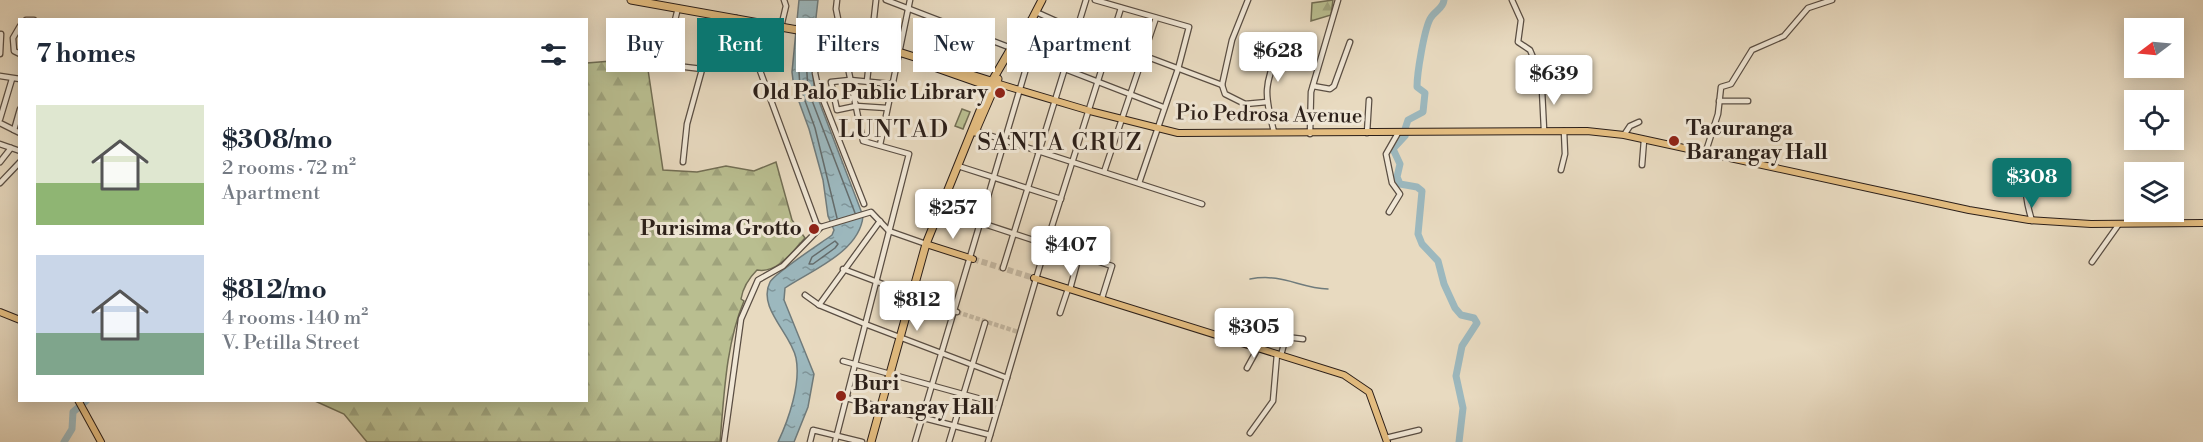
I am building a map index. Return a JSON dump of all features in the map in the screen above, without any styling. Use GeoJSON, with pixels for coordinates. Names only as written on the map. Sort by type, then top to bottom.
{"type":"FeatureCollection","features":[{"type":"Feature","properties":{"kind":"highway"},"geometry":{"type":"LineString","coordinates":[[631,0],[736,18]]}},
{"type":"Feature","properties":{"kind":"highway"},"geometry":{"type":"LineString","coordinates":[[1032,18],[1042,0]]}},
{"type":"Feature","properties":{"kind":"highway"},"geometry":{"type":"LineString","coordinates":[[901,53],[993,85]]}},
{"type":"Feature","properties":{"kind":"highway"},"geometry":{"type":"LineString","coordinates":[[871,442],[926,244],[993,85],[1007,61]]}},
{"type":"Feature","properties":{"kind":"highway"},"geometry":{"type":"LineString","coordinates":[[960,72],[993,85]]}},
{"type":"Feature","properties":{"kind":"highway"},"geometry":{"type":"LineString","coordinates":[[958,166],[976,131],[993,85]]}},
{"type":"Feature","properties":{"kind":"main road","name":"Pio Pedrosa Avenue"},"geometry":{"type":"LineString","coordinates":[[993,85],[1020,90],[1156,128],[1198,134],[1544,130],[1624,135],[1969,210],[2032,221],[2119,224],[2203,223]]}},
{"type":"Feature","properties":{"kind":"main road"},"geometry":{"type":"LineString","coordinates":[[926,244],[971,258]]}},
{"type":"Feature","properties":{"kind":"main road"},"geometry":{"type":"LineString","coordinates":[[1035,278],[1279,354],[1356,381],[1368,392],[1386,440]]}},
{"type":"Feature","properties":{"kind":"main road"},"geometry":{"type":"LineString","coordinates":[[0,312],[18,319]]}},
{"type":"Feature","properties":{"kind":"main road"},"geometry":{"type":"LineString","coordinates":[[79,402],[101,442]]}},
{"type":"Feature","properties":{"kind":"street"},"geometry":{"type":"LineString","coordinates":[[783,18],[786,6],[784,0]]}},
{"type":"Feature","properties":{"kind":"street"},"geometry":{"type":"LineString","coordinates":[[837,0],[838,18]]}},
{"type":"Feature","properties":{"kind":"street"},"geometry":{"type":"LineString","coordinates":[[874,18],[876,0]]}},
{"type":"Feature","properties":{"kind":"street"},"geometry":{"type":"LineString","coordinates":[[886,0],[932,18]]}},
{"type":"Feature","properties":{"kind":"street"},"geometry":{"type":"LineString","coordinates":[[901,39],[910,0]]}},
{"type":"Feature","properties":{"kind":"street"},"geometry":{"type":"LineString","coordinates":[[1080,18],[1086,0]]}},
{"type":"Feature","properties":{"kind":"street"},"geometry":{"type":"LineString","coordinates":[[1095,0],[1189,27],[1178,69],[1138,183]]}},
{"type":"Feature","properties":{"kind":"street"},"geometry":{"type":"LineString","coordinates":[[1248,0],[1232,40],[1222,84],[1225,94],[1237,101],[1267,102]]}},
{"type":"Feature","properties":{"kind":"street"},"geometry":{"type":"LineString","coordinates":[[1310,134],[1313,86],[1338,0]]}},
{"type":"Feature","properties":{"kind":"street"},"geometry":{"type":"LineString","coordinates":[[1512,0],[1521,20],[1518,42],[1530,50],[1539,72],[1544,130]]}},
{"type":"Feature","properties":{"kind":"street"},"geometry":{"type":"LineString","coordinates":[[1705,154],[1718,114],[1721,87],[1731,84],[1752,50],[1784,36],[1808,9],[1832,0]]}},
{"type":"Feature","properties":{"kind":"street"},"geometry":{"type":"LineString","coordinates":[[676,18],[678,8]]}},
{"type":"Feature","properties":{"kind":"street"},"geometry":{"type":"LineString","coordinates":[[1118,18],[1121,8]]}},
{"type":"Feature","properties":{"kind":"street"},"geometry":{"type":"LineString","coordinates":[[1036,12],[1049,18]]}},
{"type":"Feature","properties":{"kind":"street"},"geometry":{"type":"LineString","coordinates":[[1152,30],[1156,18]]}},
{"type":"Feature","properties":{"kind":"street"},"geometry":{"type":"LineString","coordinates":[[18,29],[13,38],[14,51],[18,53]]}},
{"type":"Feature","properties":{"kind":"street"},"geometry":{"type":"LineString","coordinates":[[0,54],[0,34],[13,38]]}},
{"type":"Feature","properties":{"kind":"street"},"geometry":{"type":"LineString","coordinates":[[1313,86],[1330,90],[1334,86],[1350,42]]}},
{"type":"Feature","properties":{"kind":"street"},"geometry":{"type":"LineString","coordinates":[[1274,132],[1267,102],[1268,74],[1280,49]]}},
{"type":"Feature","properties":{"kind":"street"},"geometry":{"type":"LineString","coordinates":[[1152,59],[1222,84]]}},
{"type":"Feature","properties":{"kind":"street"},"geometry":{"type":"LineString","coordinates":[[683,162],[687,124],[701,72]]}},
{"type":"Feature","properties":{"kind":"street"},"geometry":{"type":"LineString","coordinates":[[760,72],[817,225],[821,227]]}},
{"type":"Feature","properties":{"kind":"street"},"geometry":{"type":"LineString","coordinates":[[815,72],[824,106],[838,132],[864,204]]}},
{"type":"Feature","properties":{"kind":"street"},"geometry":{"type":"LineString","coordinates":[[836,439],[909,154],[863,141],[848,72]]}},
{"type":"Feature","properties":{"kind":"street"},"geometry":{"type":"LineString","coordinates":[[867,81],[868,72]]}},
{"type":"Feature","properties":{"kind":"street"},"geometry":{"type":"LineString","coordinates":[[880,145],[894,72]]}},
{"type":"Feature","properties":{"kind":"street"},"geometry":{"type":"LineString","coordinates":[[915,442],[956,311],[979,222],[1025,72]]}},
{"type":"Feature","properties":{"kind":"street"},"geometry":{"type":"LineString","coordinates":[[1003,268],[1062,72]]}},
{"type":"Feature","properties":{"kind":"street"},"geometry":{"type":"LineString","coordinates":[[1071,72],[1163,107]]}},
{"type":"Feature","properties":{"kind":"street"},"geometry":{"type":"LineString","coordinates":[[988,442],[1035,278],[1101,72]]}},
{"type":"Feature","properties":{"kind":"street"},"geometry":{"type":"LineString","coordinates":[[1104,172],[1138,72]]}},
{"type":"Feature","properties":{"kind":"street"},"geometry":{"type":"LineString","coordinates":[[0,76],[18,79]]}},
{"type":"Feature","properties":{"kind":"street"},"geometry":{"type":"LineString","coordinates":[[12,79],[0,121],[18,132]]}},
{"type":"Feature","properties":{"kind":"street"},"geometry":{"type":"LineString","coordinates":[[887,108],[856,106],[837,110],[831,82],[850,80],[891,84]]}},
{"type":"Feature","properties":{"kind":"street"},"geometry":{"type":"LineString","coordinates":[[1367,133],[1369,100]]}},
{"type":"Feature","properties":{"kind":"street"},"geometry":{"type":"LineString","coordinates":[[1719,101],[1748,101]]}},
{"type":"Feature","properties":{"kind":"street"},"geometry":{"type":"LineString","coordinates":[[14,130],[18,116]]}},
{"type":"Feature","properties":{"kind":"street"},"geometry":{"type":"LineString","coordinates":[[1624,135],[1630,126],[1639,122]]}},
{"type":"Feature","properties":{"kind":"street"},"geometry":{"type":"LineString","coordinates":[[976,131],[1202,204]]}},
{"type":"Feature","properties":{"kind":"street"},"geometry":{"type":"LineString","coordinates":[[1561,170],[1565,154],[1564,131]]}},
{"type":"Feature","properties":{"kind":"street"},"geometry":{"type":"LineString","coordinates":[[1389,212],[1400,195],[1392,183],[1386,154],[1401,133]]}},
{"type":"Feature","properties":{"kind":"street"},"geometry":{"type":"LineString","coordinates":[[1642,165],[1644,140]]}},
{"type":"Feature","properties":{"kind":"street"},"geometry":{"type":"LineString","coordinates":[[0,144],[18,150]]}},
{"type":"Feature","properties":{"kind":"street"},"geometry":{"type":"LineString","coordinates":[[0,162],[11,148]]}},
{"type":"Feature","properties":{"kind":"street"},"geometry":{"type":"LineString","coordinates":[[0,183],[18,164]]}},
{"type":"Feature","properties":{"kind":"street"},"geometry":{"type":"LineString","coordinates":[[2032,221],[2025,196],[2031,173],[2037,164]]}},
{"type":"Feature","properties":{"kind":"street"},"geometry":{"type":"LineString","coordinates":[[958,166],[1061,199]]}},
{"type":"Feature","properties":{"kind":"street"},"geometry":{"type":"LineString","coordinates":[[939,210],[1112,266],[1102,298]]}},
{"type":"Feature","properties":{"kind":"street"},"geometry":{"type":"LineString","coordinates":[[724,442],[741,319],[750,294],[762,275],[783,266],[821,227],[873,212],[889,231],[926,244]]}},
{"type":"Feature","properties":{"kind":"street"},"geometry":{"type":"LineString","coordinates":[[819,305],[880,221]]}},
{"type":"Feature","properties":{"kind":"street"},"geometry":{"type":"LineString","coordinates":[[2092,262],[2119,224]]}},
{"type":"Feature","properties":{"kind":"street"},"geometry":{"type":"LineString","coordinates":[[1060,312],[1079,256]]}},
{"type":"Feature","properties":{"kind":"street"},"geometry":{"type":"LineString","coordinates":[[843,269],[956,311]]}},
{"type":"Feature","properties":{"kind":"street"},"geometry":{"type":"LineString","coordinates":[[805,295],[819,305],[899,338],[1007,378]]}},
{"type":"Feature","properties":{"kind":"street"},"geometry":{"type":"LineString","coordinates":[[949,442],[986,323]]}},
{"type":"Feature","properties":{"kind":"street"},"geometry":{"type":"LineString","coordinates":[[1250,433],[1273,401],[1279,354],[1288,330]]}},
{"type":"Feature","properties":{"kind":"street"},"geometry":{"type":"LineString","coordinates":[[1286,337],[1303,339]]}},
{"type":"Feature","properties":{"kind":"street"},"geometry":{"type":"LineString","coordinates":[[1246,368],[1258,348]]}},
{"type":"Feature","properties":{"kind":"street"},"geometry":{"type":"LineString","coordinates":[[843,362],[999,404]]}},
{"type":"Feature","properties":{"kind":"street"},"geometry":{"type":"LineString","coordinates":[[846,398],[990,435]]}},
{"type":"Feature","properties":{"kind":"street"},"geometry":{"type":"LineString","coordinates":[[810,442],[813,430],[836,439],[862,442]]}},
{"type":"Feature","properties":{"kind":"street"},"geometry":{"type":"LineString","coordinates":[[1386,440],[1419,430]]}},
{"type":"Feature","properties":{"kind":"green space"},"geometry":{"type":"Polygon","coordinates":[[[1333,0],[1331,15],[1311,21],[1312,3],[1333,0]]]}},
{"type":"Feature","properties":{"kind":"green space"},"geometry":{"type":"Polygon","coordinates":[[[606,61],[606,72],[648,72],[663,170],[697,172],[726,166],[754,171],[776,162],[792,220],[805,238],[778,265],[771,269],[757,270],[745,287],[741,299],[744,301],[733,334],[730,352],[720,442],[367,442],[344,414],[317,402],[588,402],[588,63],[606,61]]]}},
{"type":"Feature","properties":{"kind":"green space"},"geometry":{"type":"Polygon","coordinates":[[[962,109],[970,112],[963,129],[955,126],[962,109]]]}},
{"type":"Feature","properties":{"kind":"water"},"geometry":{"type":"Polygon","coordinates":[[[799,0],[818,0],[816,18],[797,18],[799,0]]]}},
{"type":"Feature","properties":{"kind":"water"},"geometry":{"type":"Polygon","coordinates":[[[796,31],[796,72],[813,72],[814,88],[863,216],[860,229],[844,250],[785,288],[784,300],[814,374],[808,407],[794,442],[778,442],[793,401],[797,368],[793,349],[771,311],[767,292],[774,278],[832,235],[834,230],[828,216],[823,180],[809,129],[794,88],[792,72],[796,31]]]}},
{"type":"Feature","properties":{"kind":"waterway"},"geometry":{"type":"LineString","coordinates":[[1405,129],[1408,120],[1423,112],[1425,93],[1417,87],[1421,52],[1430,19],[1442,6],[1444,0]]}},
{"type":"Feature","properties":{"kind":"waterway"},"geometry":{"type":"LineString","coordinates":[[1405,136],[1393,149],[1400,164],[1397,177],[1400,184],[1417,187],[1422,191],[1418,234],[1422,244],[1438,261],[1444,284],[1455,308],[1461,315],[1474,318],[1477,323],[1462,346],[1456,376],[1463,408],[1459,442]]}},
{"type":"Feature","properties":{"kind":"waterway"},"geometry":{"type":"LineString","coordinates":[[1250,279],[1282,279],[1328,289]]}},
{"type":"Feature","properties":{"kind":"waterway"},"geometry":{"type":"LineString","coordinates":[[64,442],[72,429],[73,412],[85,402]]}},
{"type":"Feature","properties":{"kind":"tunnel"},"geometry":{"type":"LineString","coordinates":[[973,259],[1034,278]]}},
{"type":"Feature","properties":{"kind":"tunnel"},"geometry":{"type":"LineString","coordinates":[[957,312],[1018,332]]}},
{"type":"Feature","properties":{"kind":"place","name":"Old Palo Public Library"},"geometry":{"type":"Point","coordinates":[1000,93]}},
{"type":"Feature","properties":{"kind":"place","name":"Tacuranga Barangay Hall"},"geometry":{"type":"Point","coordinates":[1674,141]}},
{"type":"Feature","properties":{"kind":"place","name":"Purisima Grotto"},"geometry":{"type":"Point","coordinates":[814,229]}},
{"type":"Feature","properties":{"kind":"place","name":"Buri Barangay Hall"},"geometry":{"type":"Point","coordinates":[841,396]}},
{"type":"Feature","properties":{"kind":"district","name":"LUNTAD"},"geometry":{"type":"Point","coordinates":[894,130]}},
{"type":"Feature","properties":{"kind":"district","name":"SANTA CRUZ"},"geometry":{"type":"Point","coordinates":[1060,143]}}]}
